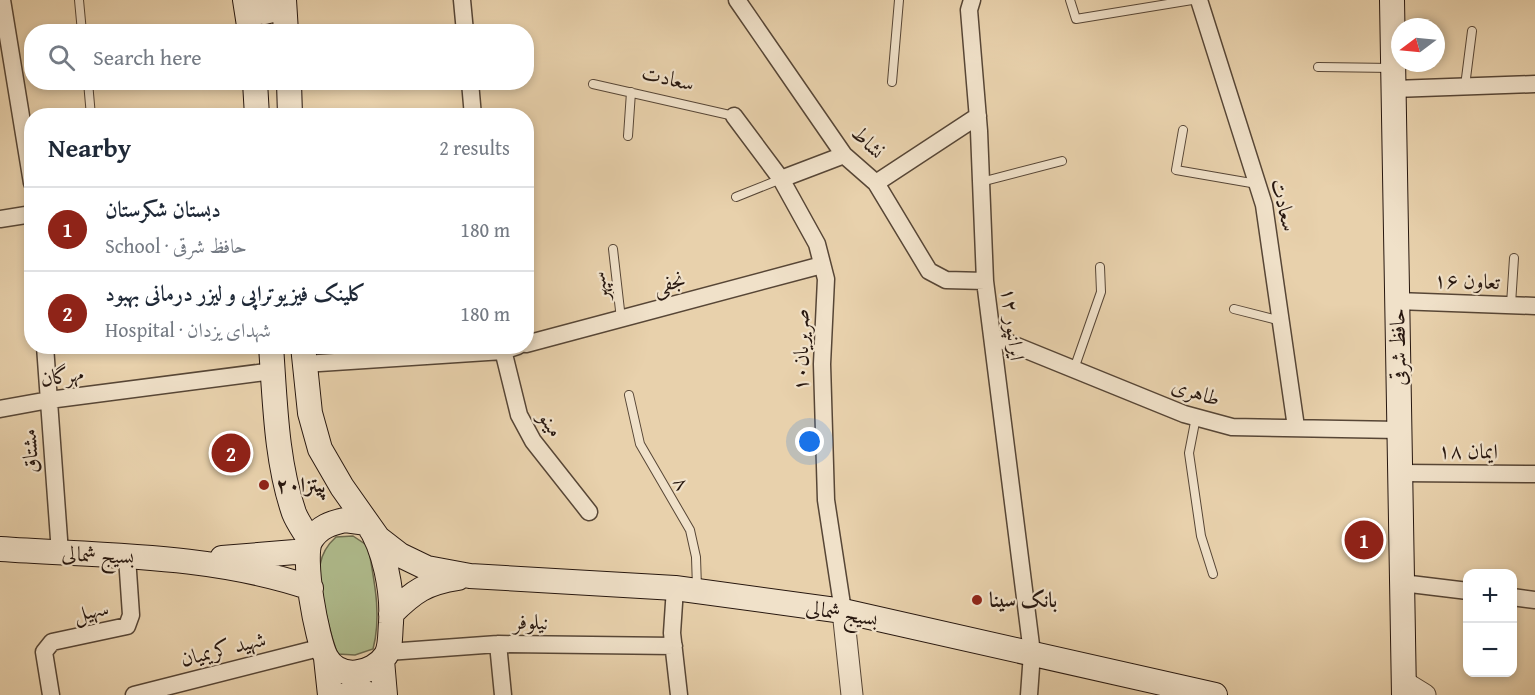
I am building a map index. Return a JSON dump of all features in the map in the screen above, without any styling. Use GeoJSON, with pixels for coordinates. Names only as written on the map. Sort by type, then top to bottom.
{"type":"FeatureCollection","features":[{"type":"Feature","properties":{"kind":"main road"},"geometry":{"type":"LineString","coordinates":[[245,2],[252,10],[266,12],[277,8],[283,0]]}},
{"type":"Feature","properties":{"kind":"main road"},"geometry":{"type":"LineString","coordinates":[[283,0],[285,24]]}},
{"type":"Feature","properties":{"kind":"main road","name":"حافظ شرقی"},"geometry":{"type":"LineString","coordinates":[[1392,0],[1404,688]]}},
{"type":"Feature","properties":{"kind":"main road"},"geometry":{"type":"LineString","coordinates":[[245,2],[249,24]]}},
{"type":"Feature","properties":{"kind":"main road"},"geometry":{"type":"LineString","coordinates":[[255,90],[257,108]]}},
{"type":"Feature","properties":{"kind":"main road"},"geometry":{"type":"LineString","coordinates":[[289,90],[290,108]]}},
{"type":"Feature","properties":{"kind":"main road"},"geometry":{"type":"LineString","coordinates":[[272,354],[287,484],[294,514],[309,546],[311,588],[325,653],[330,695]]}},
{"type":"Feature","properties":{"kind":"main road"},"geometry":{"type":"LineString","coordinates":[[303,355],[310,413],[320,449],[342,487],[378,538],[383,553],[391,614],[385,656],[385,695]]}},
{"type":"Feature","properties":{"kind":"main road","name":"بسیج شمالی"},"geometry":{"type":"LineString","coordinates":[[196,561],[309,546],[328,523],[345,520],[367,523],[378,538],[400,555],[428,568],[470,576],[686,590],[843,611],[1211,695]]}},
{"type":"Feature","properties":{"kind":"main road","name":"بسیج شمالی"},"geometry":{"type":"LineString","coordinates":[[0,549],[196,561],[284,579],[311,588]]}},
{"type":"Feature","properties":{"kind":"main road","name":"بسیج شمالی"},"geometry":{"type":"LineString","coordinates":[[391,614],[413,593],[435,582],[470,576]]}},
{"type":"Feature","properties":{"kind":"main road"},"geometry":{"type":"LineString","coordinates":[[325,653],[341,670],[362,674],[378,665],[385,656]]}},
{"type":"Feature","properties":{"kind":"main road"},"geometry":{"type":"LineString","coordinates":[[346,695],[358,691],[371,695]]}},
{"type":"Feature","properties":{"kind":"street"},"geometry":{"type":"LineString","coordinates":[[2,0],[24,134]]}},
{"type":"Feature","properties":{"kind":"street"},"geometry":{"type":"LineString","coordinates":[[462,0],[464,24]]}},
{"type":"Feature","properties":{"kind":"street","name":"نشاط"},"geometry":{"type":"LineString","coordinates":[[737,0],[844,155],[876,183],[929,271],[946,280],[985,281]]}},
{"type":"Feature","properties":{"kind":"street","name":"ایرانپور ۱۲"},"geometry":{"type":"LineString","coordinates":[[972,0],[969,10],[978,117],[985,281],[1032,653],[1029,695]]}},
{"type":"Feature","properties":{"kind":"street","name":"سعادت"},"geometry":{"type":"LineString","coordinates":[[1199,0],[1257,184],[1271,245],[1296,427]]}},
{"type":"Feature","properties":{"kind":"street"},"geometry":{"type":"LineString","coordinates":[[1393,78],[1465,86],[1535,84]]}},
{"type":"Feature","properties":{"kind":"street"},"geometry":{"type":"LineString","coordinates":[[471,90],[472,108]]}},
{"type":"Feature","properties":{"kind":"street","name":"صریریان۱۰"},"geometry":{"type":"LineString","coordinates":[[734,116],[781,179],[817,244],[826,279],[822,364],[826,500],[843,611]]}},
{"type":"Feature","properties":{"kind":"street"},"geometry":{"type":"LineString","coordinates":[[876,183],[978,117]]}},
{"type":"Feature","properties":{"kind":"street"},"geometry":{"type":"LineString","coordinates":[[781,179],[844,155]]}},
{"type":"Feature","properties":{"kind":"street"},"geometry":{"type":"LineString","coordinates":[[0,219],[24,215]]}},
{"type":"Feature","properties":{"kind":"street","name":"نجفی"},"geometry":{"type":"LineString","coordinates":[[534,342],[822,265]]}},
{"type":"Feature","properties":{"kind":"street","name":"تعاون ۱۶"},"geometry":{"type":"LineString","coordinates":[[1397,301],[1535,306]]}},
{"type":"Feature","properties":{"kind":"street","name":"طاهری"},"geometry":{"type":"LineString","coordinates":[[992,336],[1196,417],[1232,427],[1399,430]]}},
{"type":"Feature","properties":{"kind":"street","name":"مشتاق"},"geometry":{"type":"LineString","coordinates":[[46,354],[60,553]]}},
{"type":"Feature","properties":{"kind":"street"},"geometry":{"type":"LineString","coordinates":[[303,355],[332,354]]}},
{"type":"Feature","properties":{"kind":"street","name":"مینو"},"geometry":{"type":"LineString","coordinates":[[509,354],[519,415],[533,441],[589,512]]}},
{"type":"Feature","properties":{"kind":"street","name":"مهرگان"},"geometry":{"type":"LineString","coordinates":[[0,409],[49,400],[273,371]]}},
{"type":"Feature","properties":{"kind":"street","name":"ایمان ۱۸"},"geometry":{"type":"LineString","coordinates":[[1400,472],[1535,474]]}},
{"type":"Feature","properties":{"kind":"street","name":"سهیل"},"geometry":{"type":"LineString","coordinates":[[51,695],[44,652],[52,642],[127,626],[131,615],[127,557]]}},
{"type":"Feature","properties":{"kind":"street"},"geometry":{"type":"LineString","coordinates":[[1402,583],[1463,591]]}},
{"type":"Feature","properties":{"kind":"street"},"geometry":{"type":"LineString","coordinates":[[679,695],[674,646],[686,590]]}},
{"type":"Feature","properties":{"kind":"street"},"geometry":{"type":"LineString","coordinates":[[1517,598],[1535,600]]}},
{"type":"Feature","properties":{"kind":"street"},"geometry":{"type":"LineString","coordinates":[[843,611],[852,695]]}},
{"type":"Feature","properties":{"kind":"street"},"geometry":{"type":"LineString","coordinates":[[498,644],[503,695]]}},
{"type":"Feature","properties":{"kind":"street","name":"نیلوفر"},"geometry":{"type":"LineString","coordinates":[[385,656],[498,644],[674,646]]}},
{"type":"Feature","properties":{"kind":"street","name":"شهید کریمیان"},"geometry":{"type":"LineString","coordinates":[[134,695],[325,653]]}},
{"type":"Feature","properties":{"kind":"street"},"geometry":{"type":"LineString","coordinates":[[1404,688],[1425,695]]}},
{"type":"Feature","properties":{"kind":"lane"},"geometry":{"type":"LineString","coordinates":[[79,0],[81,24]]}},
{"type":"Feature","properties":{"kind":"lane"},"geometry":{"type":"LineString","coordinates":[[892,82],[899,0]]}},
{"type":"Feature","properties":{"kind":"lane"},"geometry":{"type":"LineString","coordinates":[[1070,0],[1076,19],[1192,0]]}},
{"type":"Feature","properties":{"kind":"lane"},"geometry":{"type":"LineString","coordinates":[[1465,86],[1472,31]]}},
{"type":"Feature","properties":{"kind":"lane"},"geometry":{"type":"LineString","coordinates":[[1318,67],[1393,78]]}},
{"type":"Feature","properties":{"kind":"lane","name":"سعادت"},"geometry":{"type":"LineString","coordinates":[[593,84],[734,116]]}},
{"type":"Feature","properties":{"kind":"lane"},"geometry":{"type":"LineString","coordinates":[[89,90],[90,108]]}},
{"type":"Feature","properties":{"kind":"lane"},"geometry":{"type":"LineString","coordinates":[[628,136],[631,92]]}},
{"type":"Feature","properties":{"kind":"lane"},"geometry":{"type":"LineString","coordinates":[[1183,130],[1176,170],[1257,184]]}},
{"type":"Feature","properties":{"kind":"lane"},"geometry":{"type":"LineString","coordinates":[[981,182],[1062,161]]}},
{"type":"Feature","properties":{"kind":"lane"},"geometry":{"type":"LineString","coordinates":[[736,197],[781,179]]}},
{"type":"Feature","properties":{"kind":"lane","name":"سپهر"},"geometry":{"type":"LineString","coordinates":[[613,249],[621,319]]}},
{"type":"Feature","properties":{"kind":"lane"},"geometry":{"type":"LineString","coordinates":[[1511,304],[1514,258]]}},
{"type":"Feature","properties":{"kind":"lane"},"geometry":{"type":"LineString","coordinates":[[1074,369],[1101,292],[1100,267]]}},
{"type":"Feature","properties":{"kind":"lane"},"geometry":{"type":"LineString","coordinates":[[1234,309],[1282,321]]}},
{"type":"Feature","properties":{"kind":"lane","name":"۸"},"geometry":{"type":"LineString","coordinates":[[629,395],[640,444],[690,530],[696,557],[686,590]]}},
{"type":"Feature","properties":{"kind":"lane"},"geometry":{"type":"LineString","coordinates":[[1196,417],[1189,453],[1202,536],[1212,574]]}},
{"type":"Feature","properties":{"kind":"green space"},"geometry":{"type":"Polygon","coordinates":[[[353,536],[368,546],[377,610],[373,649],[355,655],[338,654],[325,610],[320,573],[322,557],[330,543],[336,537],[353,536]]]}},
{"type":"Feature","properties":{"kind":"place","name":"کلینک فیزیوتراپی و لیزر درمانی بهبود"},"geometry":{"type":"Point","coordinates":[231,453]}},
{"type":"Feature","properties":{"kind":"place","name":"پیتزا۲۰"},"geometry":{"type":"Point","coordinates":[264,485]}},
{"type":"Feature","properties":{"kind":"place","name":"دبستان شکرستان"},"geometry":{"type":"Point","coordinates":[1364,540]}},
{"type":"Feature","properties":{"kind":"place","name":"بانک سینا"},"geometry":{"type":"Point","coordinates":[977,600]}}]}
